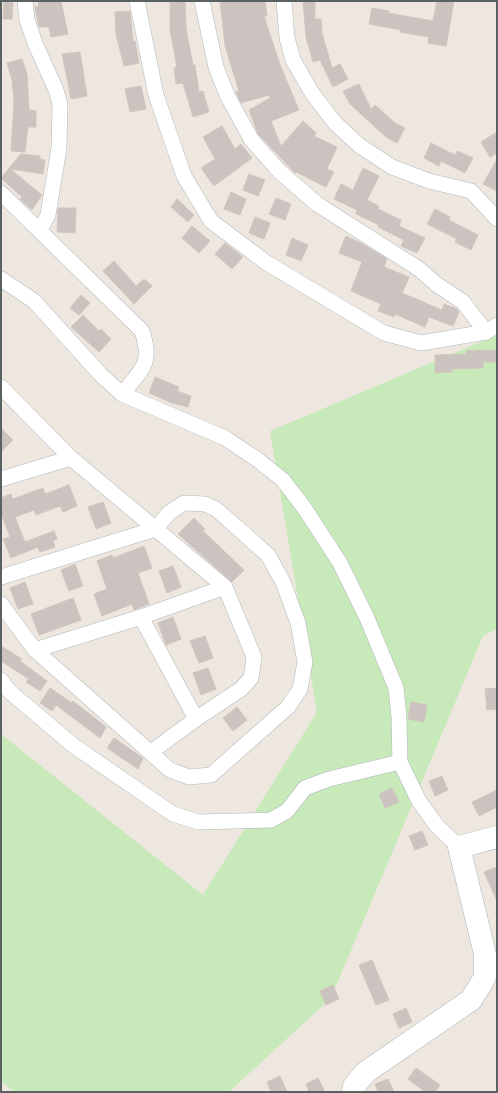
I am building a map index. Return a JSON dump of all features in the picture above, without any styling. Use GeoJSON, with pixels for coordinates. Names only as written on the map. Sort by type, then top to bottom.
{"type":"FeatureCollection","features":[{"type":"Feature","properties":{"kind":"street"},"geometry":{"type":"LineString","coordinates":[[25,1],[27,20],[35,43],[56,90],[60,104],[59,148],[48,215],[40,230]]}},
{"type":"Feature","properties":{"kind":"street"},"geometry":{"type":"LineString","coordinates":[[137,1],[156,95],[184,176],[211,221],[267,263],[384,333],[421,343],[492,328]]}},
{"type":"Feature","properties":{"kind":"street"},"geometry":{"type":"LineString","coordinates":[[202,1],[216,67],[226,95],[251,139],[279,170],[317,204],[419,269],[436,284],[463,302],[492,328]]}},
{"type":"Feature","properties":{"kind":"street"},"geometry":{"type":"LineString","coordinates":[[284,1],[287,38],[293,60],[312,93],[335,123],[360,146],[392,167],[429,181],[470,191],[497,219]]}},
{"type":"Feature","properties":{"kind":"street"},"geometry":{"type":"LineString","coordinates":[[1,193],[142,331],[148,348],[145,365],[122,394]]}},
{"type":"Feature","properties":{"kind":"street"},"geometry":{"type":"LineString","coordinates":[[1,279],[34,301],[101,375],[122,394],[225,438],[258,460],[283,480],[305,509],[340,563],[367,618],[396,688],[399,717],[400,762],[419,801],[437,826],[459,847],[485,954],[485,977],[471,1000],[366,1072],[354,1086],[354,1092]]}},
{"type":"Feature","properties":{"kind":"street"},"geometry":{"type":"LineString","coordinates":[[1,387],[71,458],[225,587],[254,657],[251,678],[240,689],[151,752]]}},
{"type":"Feature","properties":{"kind":"street"},"geometry":{"type":"LineString","coordinates":[[1,479],[71,458]]}},
{"type":"Feature","properties":{"kind":"street"},"geometry":{"type":"LineString","coordinates":[[1,577],[155,529],[169,513],[184,503],[205,504],[216,509],[268,555],[283,582],[298,623],[305,662],[300,690],[288,707],[211,775],[189,777],[170,770],[35,650],[1,604]]}},
{"type":"Feature","properties":{"kind":"street"},"geometry":{"type":"LineString","coordinates":[[35,650],[141,617],[225,587]]}},
{"type":"Feature","properties":{"kind":"street"},"geometry":{"type":"LineString","coordinates":[[141,617],[196,719]]}},
{"type":"Feature","properties":{"kind":"street"},"geometry":{"type":"LineString","coordinates":[[1,680],[9,691],[74,746],[173,814],[198,822],[272,820],[287,811],[305,788],[329,779],[400,762]]}},
{"type":"Feature","properties":{"kind":"street"},"geometry":{"type":"LineString","coordinates":[[459,847],[497,837]]}},
{"type":"Feature","properties":{"kind":"green space"},"geometry":{"type":"Polygon","coordinates":[[[497,335],[497,629],[483,636],[331,998],[229,1092],[14,1092],[1,1081],[1,734],[203,895],[317,712],[270,431],[497,335]]]}},
{"type":"Feature","properties":{"kind":"building"},"geometry":{"type":"Polygon","coordinates":[[[38,1],[61,1],[68,34],[51,37],[49,27],[39,27],[35,7],[39,6],[38,1]]]}},
{"type":"Feature","properties":{"kind":"building"},"geometry":{"type":"Polygon","coordinates":[[[170,1],[185,1],[186,29],[193,65],[195,65],[199,92],[203,91],[209,112],[193,117],[183,83],[176,84],[174,68],[177,67],[170,30],[170,1]]]}},
{"type":"Feature","properties":{"kind":"building"},"geometry":{"type":"Polygon","coordinates":[[[220,1],[265,1],[267,16],[264,16],[280,65],[299,110],[271,121],[281,146],[303,121],[316,133],[314,136],[337,147],[327,169],[334,172],[326,187],[296,172],[295,173],[258,134],[249,110],[270,98],[269,95],[241,103],[236,92],[239,91],[225,46],[220,1]]]}},
{"type":"Feature","properties":{"kind":"building"},"geometry":{"type":"Polygon","coordinates":[[[303,1],[315,1],[315,19],[321,19],[322,33],[332,68],[340,64],[348,79],[333,87],[320,60],[313,62],[306,37],[303,1]]]}},
{"type":"Feature","properties":{"kind":"building"},"geometry":{"type":"Polygon","coordinates":[[[437,1],[454,1],[446,46],[428,43],[429,37],[400,32],[401,30],[369,24],[372,8],[389,11],[388,13],[433,21],[437,1]]]}},
{"type":"Feature","properties":{"kind":"building"},"geometry":{"type":"Polygon","coordinates":[[[4,2],[13,3],[12,19],[3,19],[4,2]]]}},
{"type":"Feature","properties":{"kind":"building"},"geometry":{"type":"Polygon","coordinates":[[[130,11],[133,41],[135,41],[139,63],[124,66],[116,34],[115,12],[130,11]]]}},
{"type":"Feature","properties":{"kind":"building"},"geometry":{"type":"Polygon","coordinates":[[[80,52],[87,96],[71,99],[62,54],[80,52]]]}},
{"type":"Feature","properties":{"kind":"building"},"geometry":{"type":"Polygon","coordinates":[[[22,59],[27,74],[29,110],[36,111],[36,127],[28,127],[25,152],[11,151],[14,101],[12,80],[7,63],[22,59]]]}},
{"type":"Feature","properties":{"kind":"building"},"geometry":{"type":"Polygon","coordinates":[[[359,84],[371,109],[375,105],[395,123],[405,128],[397,143],[386,137],[350,104],[343,91],[359,84]]]}},
{"type":"Feature","properties":{"kind":"building"},"geometry":{"type":"Polygon","coordinates":[[[141,86],[146,109],[130,112],[125,89],[141,86]]]}},
{"type":"Feature","properties":{"kind":"building"},"geometry":{"type":"Polygon","coordinates":[[[222,126],[235,149],[241,144],[252,158],[214,186],[201,168],[215,159],[203,137],[222,126]]]}},
{"type":"Feature","properties":{"kind":"building"},"geometry":{"type":"Polygon","coordinates":[[[497,132],[497,153],[490,157],[481,142],[497,132]]]}},
{"type":"Feature","properties":{"kind":"building"},"geometry":{"type":"Polygon","coordinates":[[[431,143],[455,155],[457,151],[473,158],[465,173],[441,161],[439,166],[424,158],[431,143]]]}},
{"type":"Feature","properties":{"kind":"building"},"geometry":{"type":"Polygon","coordinates":[[[21,154],[40,156],[40,159],[45,160],[43,174],[10,169],[42,195],[32,210],[20,199],[22,197],[1,178],[21,154]]]}},
{"type":"Feature","properties":{"kind":"building"},"geometry":{"type":"Polygon","coordinates":[[[497,159],[497,191],[483,184],[497,159]]]}},
{"type":"Feature","properties":{"kind":"building"},"geometry":{"type":"Polygon","coordinates":[[[363,168],[379,176],[367,200],[379,206],[378,209],[401,220],[399,226],[425,238],[417,253],[401,246],[404,240],[378,227],[379,225],[356,214],[357,210],[334,199],[341,184],[353,190],[363,168]]]}},
{"type":"Feature","properties":{"kind":"building"},"geometry":{"type":"Polygon","coordinates":[[[249,174],[265,180],[258,196],[243,190],[249,174]]]}},
{"type":"Feature","properties":{"kind":"building"},"geometry":{"type":"Polygon","coordinates":[[[231,192],[246,199],[240,215],[224,209],[231,192]]]}},
{"type":"Feature","properties":{"kind":"building"},"geometry":{"type":"Polygon","coordinates":[[[276,198],[291,204],[285,220],[269,214],[276,198]]]}},
{"type":"Feature","properties":{"kind":"building"},"geometry":{"type":"Polygon","coordinates":[[[177,199],[194,215],[188,222],[171,207],[177,199]]]}},
{"type":"Feature","properties":{"kind":"building"},"geometry":{"type":"Polygon","coordinates":[[[58,208],[76,208],[75,233],[57,232],[58,208]]]}},
{"type":"Feature","properties":{"kind":"building"},"geometry":{"type":"Polygon","coordinates":[[[435,209],[450,217],[449,220],[478,235],[471,250],[455,242],[457,239],[427,224],[435,209]]]}},
{"type":"Feature","properties":{"kind":"building"},"geometry":{"type":"Polygon","coordinates":[[[255,217],[270,223],[264,239],[249,233],[255,217]]]}},
{"type":"Feature","properties":{"kind":"building"},"geometry":{"type":"Polygon","coordinates":[[[192,226],[210,241],[199,253],[182,238],[192,226]]]}},
{"type":"Feature","properties":{"kind":"building"},"geometry":{"type":"Polygon","coordinates":[[[346,236],[361,243],[387,259],[384,267],[409,277],[402,293],[442,310],[444,304],[457,309],[459,312],[453,326],[429,317],[425,327],[395,314],[394,317],[378,311],[381,304],[351,291],[362,262],[339,253],[346,236]]]}},
{"type":"Feature","properties":{"kind":"building"},"geometry":{"type":"Polygon","coordinates":[[[292,238],[308,245],[301,261],[286,255],[292,238]]]}},
{"type":"Feature","properties":{"kind":"building"},"geometry":{"type":"Polygon","coordinates":[[[225,243],[243,257],[232,269],[215,254],[225,243]]]}},
{"type":"Feature","properties":{"kind":"building"},"geometry":{"type":"Polygon","coordinates":[[[114,261],[136,286],[144,279],[152,286],[134,304],[103,271],[114,261]]]}},
{"type":"Feature","properties":{"kind":"building"},"geometry":{"type":"Polygon","coordinates":[[[81,295],[90,303],[79,315],[70,308],[81,295]]]}},
{"type":"Feature","properties":{"kind":"building"},"geometry":{"type":"Polygon","coordinates":[[[83,315],[99,331],[101,329],[111,339],[99,352],[71,327],[83,315]]]}},
{"type":"Feature","properties":{"kind":"building"},"geometry":{"type":"Polygon","coordinates":[[[497,350],[497,362],[483,362],[483,368],[452,369],[452,372],[435,373],[435,355],[466,354],[466,351],[497,350]]]}},
{"type":"Feature","properties":{"kind":"building"},"geometry":{"type":"Polygon","coordinates":[[[155,377],[179,387],[177,391],[191,396],[188,407],[172,403],[149,393],[155,377]]]}},
{"type":"Feature","properties":{"kind":"building"},"geometry":{"type":"Polygon","coordinates":[[[1,428],[13,440],[1,452],[1,428]]]}},
{"type":"Feature","properties":{"kind":"building"},"geometry":{"type":"Polygon","coordinates":[[[69,485],[77,506],[63,512],[60,506],[36,515],[34,510],[15,517],[25,542],[54,531],[57,539],[53,541],[55,547],[40,552],[38,547],[11,558],[3,539],[10,537],[1,513],[1,498],[11,494],[13,499],[43,488],[45,494],[69,485]]]}},
{"type":"Feature","properties":{"kind":"building"},"geometry":{"type":"Polygon","coordinates":[[[103,502],[111,523],[96,529],[88,507],[103,502]]]}},
{"type":"Feature","properties":{"kind":"building"},"geometry":{"type":"Polygon","coordinates":[[[194,518],[205,529],[203,531],[244,570],[232,582],[178,534],[194,518]]]}},
{"type":"Feature","properties":{"kind":"building"},"geometry":{"type":"Polygon","coordinates":[[[144,546],[152,568],[138,573],[149,604],[134,610],[132,604],[102,616],[94,594],[107,589],[97,561],[112,555],[113,558],[144,546]]]}},
{"type":"Feature","properties":{"kind":"building"},"geometry":{"type":"Polygon","coordinates":[[[75,564],[83,586],[69,591],[61,570],[75,564]]]}},
{"type":"Feature","properties":{"kind":"building"},"geometry":{"type":"Polygon","coordinates":[[[173,566],[181,587],[167,593],[159,571],[173,566]]]}},
{"type":"Feature","properties":{"kind":"building"},"geometry":{"type":"Polygon","coordinates":[[[25,582],[33,604],[18,609],[10,588],[25,582]]]}},
{"type":"Feature","properties":{"kind":"building"},"geometry":{"type":"Polygon","coordinates":[[[73,598],[81,620],[39,635],[31,614],[73,598]]]}},
{"type":"Feature","properties":{"kind":"building"},"geometry":{"type":"Polygon","coordinates":[[[173,617],[181,639],[166,645],[158,623],[173,617]]]}},
{"type":"Feature","properties":{"kind":"building"},"geometry":{"type":"Polygon","coordinates":[[[205,636],[213,658],[199,663],[190,641],[205,636]]]}},
{"type":"Feature","properties":{"kind":"building"},"geometry":{"type":"Polygon","coordinates":[[[1,646],[22,659],[20,661],[47,681],[40,691],[26,682],[29,679],[1,661],[1,646]]]}},
{"type":"Feature","properties":{"kind":"building"},"geometry":{"type":"Polygon","coordinates":[[[208,668],[216,689],[201,695],[193,673],[208,668]]]}},
{"type":"Feature","properties":{"kind":"building"},"geometry":{"type":"Polygon","coordinates":[[[50,688],[72,703],[73,701],[106,727],[100,738],[56,705],[52,711],[40,703],[50,688]]]}},
{"type":"Feature","properties":{"kind":"building"},"geometry":{"type":"Polygon","coordinates":[[[497,688],[497,709],[487,710],[485,689],[497,688]]]}},
{"type":"Feature","properties":{"kind":"building"},"geometry":{"type":"Polygon","coordinates":[[[411,702],[427,705],[424,722],[408,719],[411,702]]]}},
{"type":"Feature","properties":{"kind":"building"},"geometry":{"type":"Polygon","coordinates":[[[237,707],[247,720],[233,731],[223,718],[237,707]]]}},
{"type":"Feature","properties":{"kind":"building"},"geometry":{"type":"Polygon","coordinates":[[[114,738],[143,758],[138,769],[107,748],[114,738]]]}},
{"type":"Feature","properties":{"kind":"building"},"geometry":{"type":"Polygon","coordinates":[[[442,776],[448,790],[435,796],[429,781],[442,776]]]}},
{"type":"Feature","properties":{"kind":"building"},"geometry":{"type":"Polygon","coordinates":[[[392,788],[399,802],[385,808],[379,794],[392,788]]]}},
{"type":"Feature","properties":{"kind":"building"},"geometry":{"type":"Polygon","coordinates":[[[497,790],[497,807],[479,816],[472,802],[497,790]]]}},
{"type":"Feature","properties":{"kind":"building"},"geometry":{"type":"Polygon","coordinates":[[[422,831],[428,845],[415,850],[409,836],[422,831]]]}},
{"type":"Feature","properties":{"kind":"building"},"geometry":{"type":"Polygon","coordinates":[[[497,867],[497,901],[484,872],[497,867]]]}},
{"type":"Feature","properties":{"kind":"building"},"geometry":{"type":"Polygon","coordinates":[[[372,960],[389,1000],[376,1005],[359,965],[372,960]]]}},
{"type":"Feature","properties":{"kind":"building"},"geometry":{"type":"Polygon","coordinates":[[[333,985],[339,999],[326,1005],[320,991],[333,985]]]}},
{"type":"Feature","properties":{"kind":"building"},"geometry":{"type":"Polygon","coordinates":[[[406,1008],[412,1022],[399,1028],[393,1014],[406,1008]]]}},
{"type":"Feature","properties":{"kind":"building"},"geometry":{"type":"Polygon","coordinates":[[[416,1068],[440,1085],[435,1092],[425,1092],[408,1079],[416,1068]]]}},
{"type":"Feature","properties":{"kind":"building"},"geometry":{"type":"Polygon","coordinates":[[[280,1076],[287,1092],[271,1092],[267,1082],[280,1076]]]}},
{"type":"Feature","properties":{"kind":"building"},"geometry":{"type":"Polygon","coordinates":[[[318,1078],[325,1092],[309,1092],[306,1084],[318,1078]]]}},
{"type":"Feature","properties":{"kind":"building"},"geometry":{"type":"Polygon","coordinates":[[[388,1079],[394,1092],[378,1092],[375,1084],[388,1079]]]}}]}
